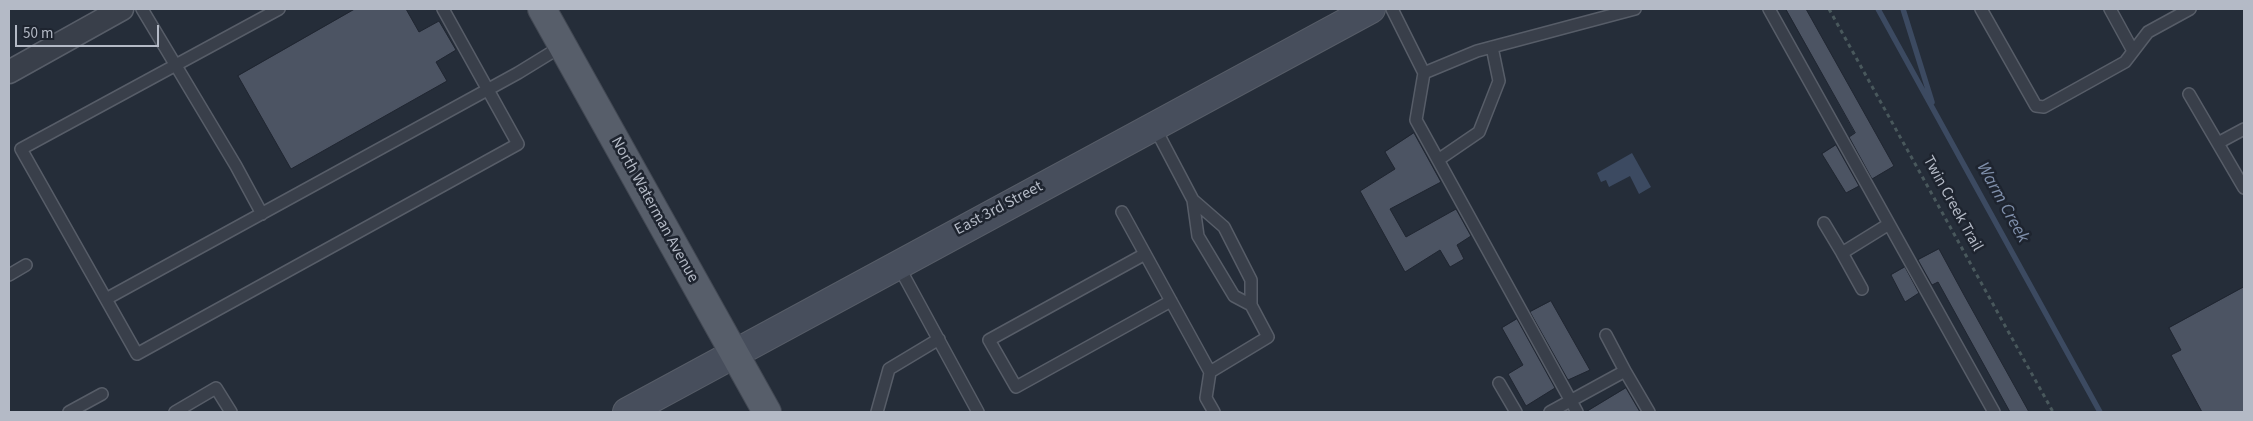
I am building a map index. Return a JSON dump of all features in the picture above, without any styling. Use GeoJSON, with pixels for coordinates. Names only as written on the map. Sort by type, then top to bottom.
{"type":"FeatureCollection","features":[{"type":"Feature","properties":{"kind":"main road","name":"North Waterman Avenue"},"geometry":{"type":"LineString","coordinates":[[542,9],[767,412]]}},
{"type":"Feature","properties":{"kind":"main road","name":"East 3rd Street"},"geometry":{"type":"LineString","coordinates":[[627,412],[1371,9]]}},
{"type":"Feature","properties":{"kind":"street"},"geometry":{"type":"LineString","coordinates":[[9,72],[122,9]]}},
{"type":"Feature","properties":{"kind":"lane"},"geometry":{"type":"LineString","coordinates":[[142,9],[176,64],[262,214]]}},
{"type":"Feature","properties":{"kind":"lane"},"geometry":{"type":"LineString","coordinates":[[279,9],[21,149],[137,354],[518,144],[443,9]]}},
{"type":"Feature","properties":{"kind":"lane"},"geometry":{"type":"LineString","coordinates":[[1392,9],[1424,73],[1416,120],[1578,412]]}},
{"type":"Feature","properties":{"kind":"lane"},"geometry":{"type":"LineString","coordinates":[[1424,73],[1477,51],[1635,9]]}},
{"type":"Feature","properties":{"kind":"lane"},"geometry":{"type":"LineString","coordinates":[[1769,9],[1994,412]]}},
{"type":"Feature","properties":{"kind":"lane"},"geometry":{"type":"LineString","coordinates":[[1981,9],[2036,106],[2044,107],[2125,62],[2148,32],[2190,9]]}},
{"type":"Feature","properties":{"kind":"lane"},"geometry":{"type":"LineString","coordinates":[[2110,9],[2133,51]]}},
{"type":"Feature","properties":{"kind":"lane"},"geometry":{"type":"LineString","coordinates":[[106,300],[488,90],[562,46]]}},
{"type":"Feature","properties":{"kind":"lane"},"geometry":{"type":"LineString","coordinates":[[1438,160],[1479,132],[1499,81],[1492,47]]}},
{"type":"Feature","properties":{"kind":"lane"},"geometry":{"type":"LineString","coordinates":[[2189,94],[2244,188]]}},
{"type":"Feature","properties":{"kind":"lane"},"geometry":{"type":"LineString","coordinates":[[1154,126],[1193,200],[1198,236],[1234,296],[1251,305]]}},
{"type":"Feature","properties":{"kind":"lane"},"geometry":{"type":"LineString","coordinates":[[2218,143],[2244,129]]}},
{"type":"Feature","properties":{"kind":"lane"},"geometry":{"type":"LineString","coordinates":[[1193,200],[1224,227],[1250,280],[1251,305],[1268,338],[1210,372]]}},
{"type":"Feature","properties":{"kind":"lane"},"geometry":{"type":"LineString","coordinates":[[1122,212],[1210,372],[1206,398],[1214,412]]}},
{"type":"Feature","properties":{"kind":"lane"},"geometry":{"type":"LineString","coordinates":[[1824,223],[1862,289]]}},
{"type":"Feature","properties":{"kind":"lane"},"geometry":{"type":"LineString","coordinates":[[1842,253],[1889,224]]}},
{"type":"Feature","properties":{"kind":"lane"},"geometry":{"type":"LineString","coordinates":[[1145,254],[989,340],[1016,387],[1171,301]]}},
{"type":"Feature","properties":{"kind":"lane"},"geometry":{"type":"LineString","coordinates":[[898,264],[978,412]]}},
{"type":"Feature","properties":{"kind":"lane"},"geometry":{"type":"LineString","coordinates":[[9,274],[26,265]]}},
{"type":"Feature","properties":{"kind":"lane"},"geometry":{"type":"LineString","coordinates":[[1606,335],[1649,412]]}},
{"type":"Feature","properties":{"kind":"lane"},"geometry":{"type":"LineString","coordinates":[[877,412],[889,369],[939,339]]}},
{"type":"Feature","properties":{"kind":"lane"},"geometry":{"type":"LineString","coordinates":[[1550,412],[1625,370]]}},
{"type":"Feature","properties":{"kind":"lane"},"geometry":{"type":"LineString","coordinates":[[1499,383],[1516,412]]}},
{"type":"Feature","properties":{"kind":"lane"},"geometry":{"type":"LineString","coordinates":[[175,412],[216,388],[231,412]]}},
{"type":"Feature","properties":{"kind":"lane"},"geometry":{"type":"LineString","coordinates":[[70,412],[102,394]]}},
{"type":"Feature","properties":{"kind":"path","name":"Twin Creek Trail"},"geometry":{"type":"LineString","coordinates":[[1829,9],[2053,412]]}},
{"type":"Feature","properties":{"kind":"water"},"geometry":{"type":"Polygon","coordinates":[[[1632,153],[1651,187],[1639,194],[1630,176],[1609,187],[1606,180],[1601,182],[1597,173],[1632,153]]]}},
{"type":"Feature","properties":{"kind":"building"},"geometry":{"type":"Polygon","coordinates":[[[355,9],[406,9],[419,32],[439,21],[456,50],[436,62],[447,81],[291,169],[238,76],[355,9]]]}},
{"type":"Feature","properties":{"kind":"building"},"geometry":{"type":"Polygon","coordinates":[[[1786,9],[1806,9],[1894,166],[1872,179],[1849,137],[1855,133],[1786,9]]]}},
{"type":"Feature","properties":{"kind":"building"},"geometry":{"type":"Polygon","coordinates":[[[1414,133],[1441,182],[1390,209],[1406,237],[1456,209],[1471,236],[1457,245],[1464,259],[1450,267],[1440,250],[1405,272],[1360,191],[1395,169],[1385,152],[1414,133]]]}},
{"type":"Feature","properties":{"kind":"building"},"geometry":{"type":"Polygon","coordinates":[[[1836,145],[1859,186],[1846,193],[1822,154],[1836,145]]]}},
{"type":"Feature","properties":{"kind":"building"},"geometry":{"type":"Polygon","coordinates":[[[1939,249],[2029,412],[2010,412],[1938,282],[1932,285],[1918,260],[1939,249]]]}},
{"type":"Feature","properties":{"kind":"building"},"geometry":{"type":"Polygon","coordinates":[[[1905,267],[1919,293],[1905,302],[1891,275],[1905,267]]]}},
{"type":"Feature","properties":{"kind":"building"},"geometry":{"type":"Polygon","coordinates":[[[2244,287],[2244,412],[2202,412],[2171,355],[2181,350],[2169,328],[2244,287]]]}},
{"type":"Feature","properties":{"kind":"building"},"geometry":{"type":"Polygon","coordinates":[[[1551,301],[1590,370],[1568,380],[1530,312],[1551,301]]]}},
{"type":"Feature","properties":{"kind":"building"},"geometry":{"type":"Polygon","coordinates":[[[1517,319],[1555,388],[1526,406],[1508,374],[1523,365],[1502,328],[1517,319]]]}},
{"type":"Feature","properties":{"kind":"building"},"geometry":{"type":"Polygon","coordinates":[[[1626,388],[1640,412],[1586,412],[1626,388]]]}},
{"type":"Feature","properties":{"kind":"waterway","name":"Warm Creek"},"geometry":{"type":"LineString","coordinates":[[1878,9],[2100,412]]}},
{"type":"Feature","properties":{"kind":"waterway"},"geometry":{"type":"LineString","coordinates":[[1903,9],[1932,102]]}}]}
